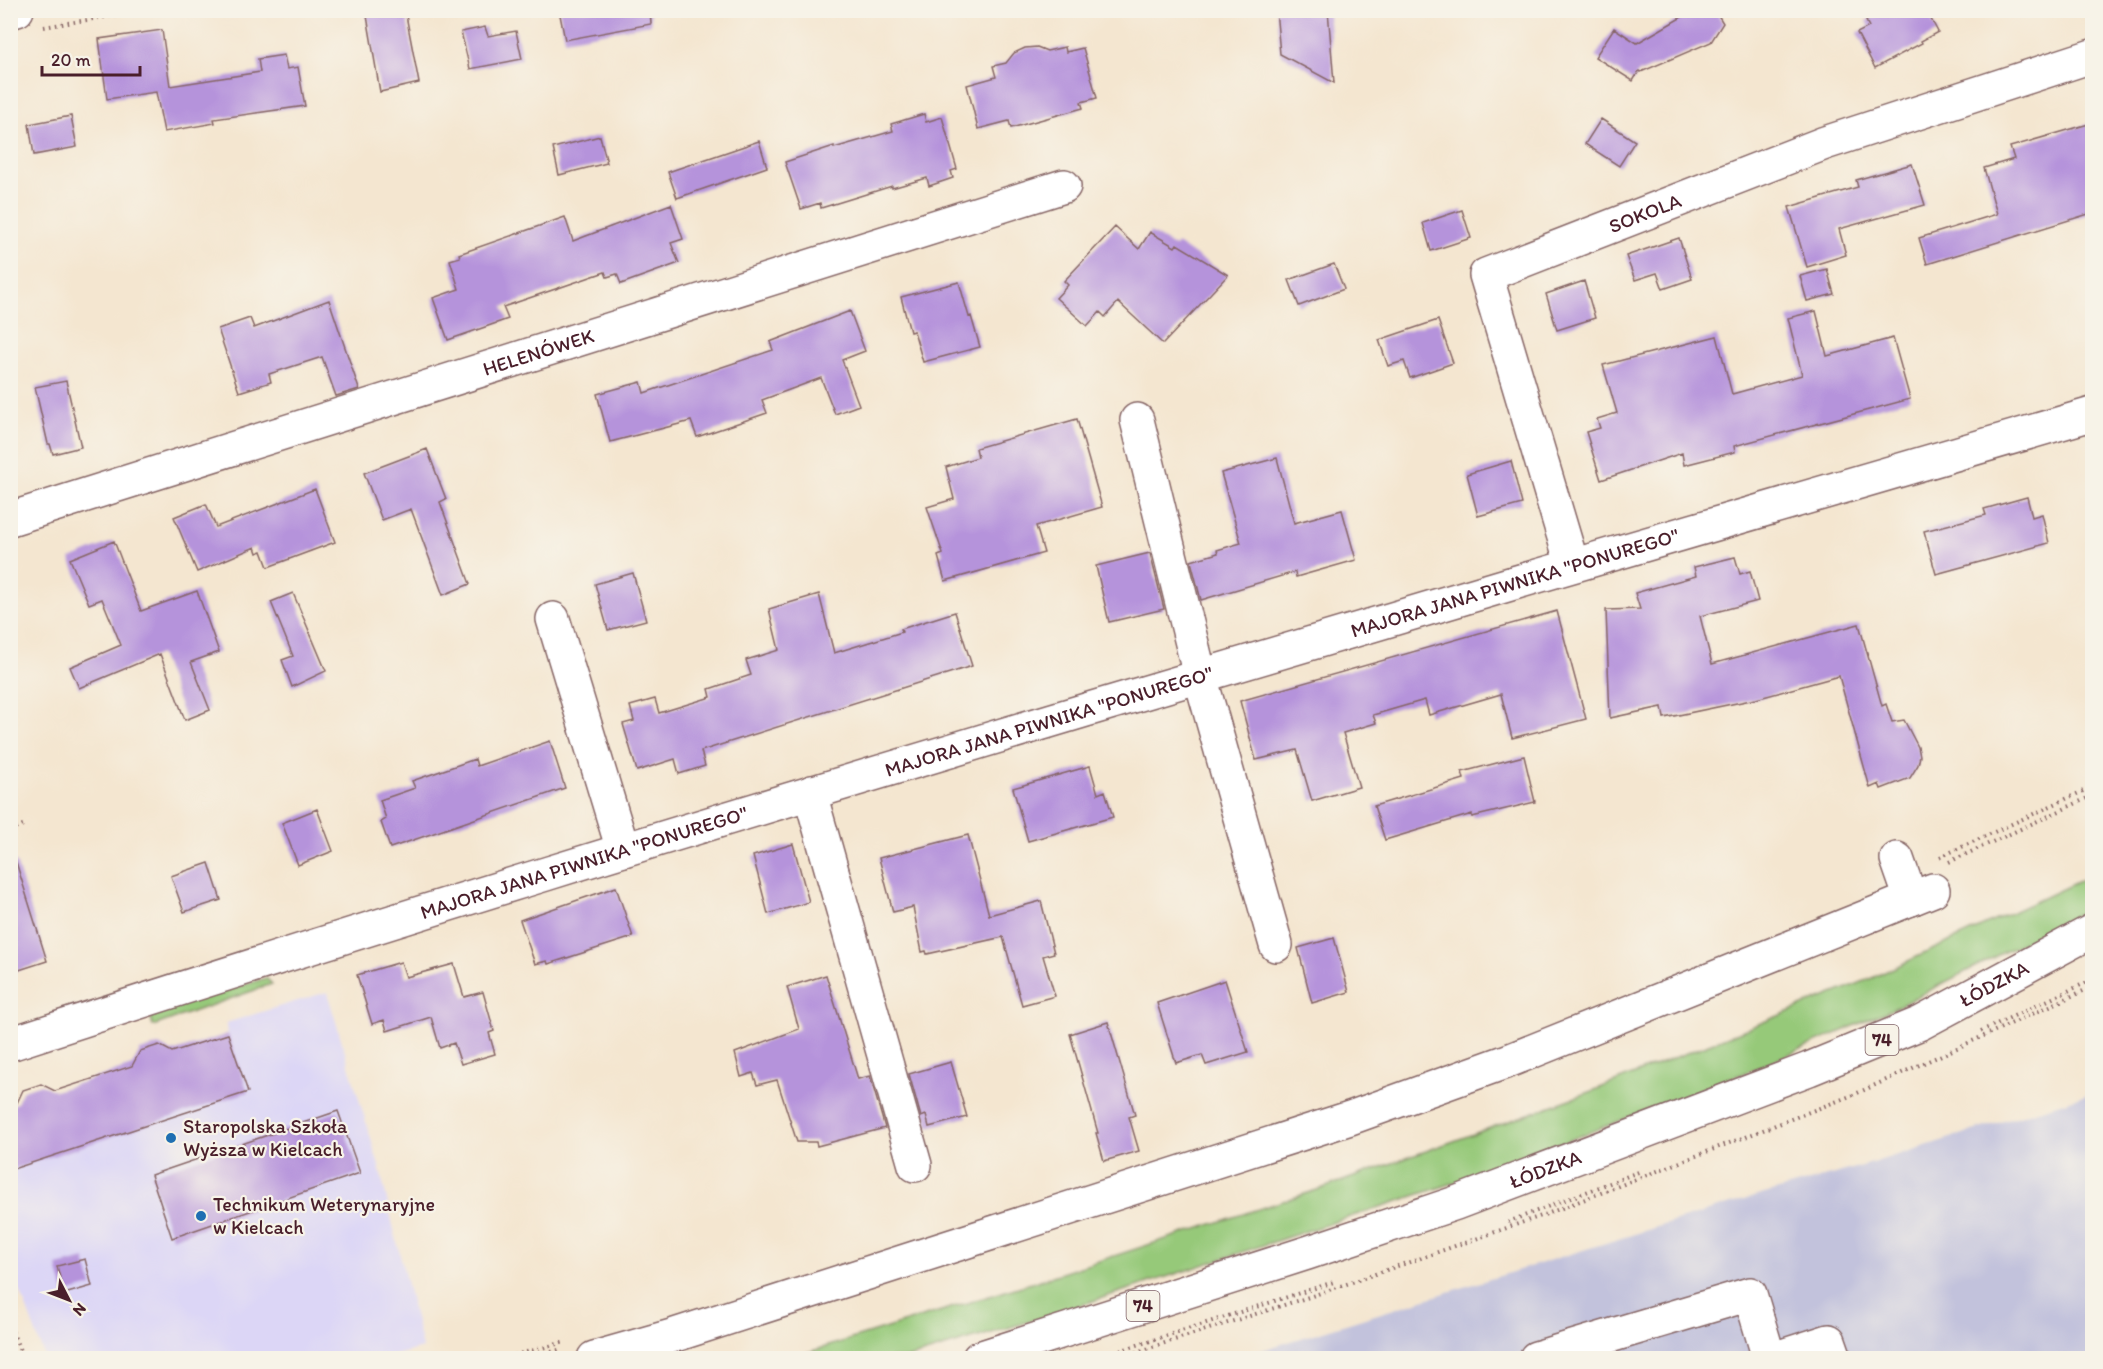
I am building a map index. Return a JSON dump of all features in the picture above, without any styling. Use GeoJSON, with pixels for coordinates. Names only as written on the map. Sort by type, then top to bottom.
{"type":"FeatureCollection","features":[{"type":"Feature","properties":{"kind":"street","name":"SOKOLA"},"geometry":{"type":"LineString","coordinates":[[1572,564],[1486,275],[1825,143],[2092,56]]}},
{"type":"Feature","properties":{"kind":"street","name":"HELENÓWEK"},"geometry":{"type":"LineString","coordinates":[[10,519],[1064,186]]}},
{"type":"Feature","properties":{"kind":"street","name":"MAJORA JANA PIWNIKA \"PONUREGO\""},"geometry":{"type":"LineString","coordinates":[[10,1044],[269,960],[812,792],[1572,564],[2092,414]]}},
{"type":"Feature","properties":{"kind":"street"},"geometry":{"type":"LineString","coordinates":[[1137,420],[1200,676],[1276,945]]}},
{"type":"Feature","properties":{"kind":"street"},"geometry":{"type":"LineString","coordinates":[[554,619],[623,850]]}},
{"type":"Feature","properties":{"kind":"street"},"geometry":{"type":"LineString","coordinates":[[812,792],[813,804],[915,1166]]}},
{"type":"Feature","properties":{"kind":"street"},"geometry":{"type":"LineString","coordinates":[[581,1350],[710,1324],[1350,1118],[1509,1061],[1909,880]]}},
{"type":"Feature","properties":{"kind":"street","name":"ŁÓDZKA"},"geometry":{"type":"LineString","coordinates":[[979,1359],[1456,1203],[1809,1069],[1921,1023],[2092,931]]}},
{"type":"Feature","properties":{"kind":"street"},"geometry":{"type":"LineString","coordinates":[[1536,1359],[1750,1294],[1769,1359]]}},
{"type":"Feature","properties":{"kind":"street"},"geometry":{"type":"LineString","coordinates":[[1776,1359],[1829,1341],[1835,1359]]}},
{"type":"Feature","properties":{"kind":"path"},"geometry":{"type":"LineString","coordinates":[[20,17],[147,10]]}},
{"type":"Feature","properties":{"kind":"path"},"geometry":{"type":"LineString","coordinates":[[1909,880],[2092,787]]}},
{"type":"Feature","properties":{"kind":"path"},"geometry":{"type":"LineString","coordinates":[[1909,880],[2092,796]]}},
{"type":"Feature","properties":{"kind":"path"},"geometry":{"type":"LineString","coordinates":[[10,829],[23,825]]}},
{"type":"Feature","properties":{"kind":"path"},"geometry":{"type":"LineString","coordinates":[[1118,1359],[1312,1296],[1544,1215],[1853,1095],[2092,987]]}},
{"type":"Feature","properties":{"kind":"path"},"geometry":{"type":"LineString","coordinates":[[10,1326],[23,1359]]}},
{"type":"Feature","properties":{"kind":"path"},"geometry":{"type":"LineString","coordinates":[[503,1359],[581,1350]]}},
{"type":"Feature","properties":{"kind":"shaded area","name":"Technikum Weterynaryjne w Kielcach"},"geometry":{"type":"Polygon","coordinates":[[[327,992],[379,1166],[422,1348],[385,1358],[45,1358],[11,1266],[11,1106],[228,1034],[226,1023],[327,992]]]}},
{"type":"Feature","properties":{"kind":"shaded area"},"geometry":{"type":"Polygon","coordinates":[[[2092,1093],[2092,1358],[1237,1358],[1747,1199],[1866,1165],[2092,1093]]]}},
{"type":"Feature","properties":{"kind":"green space"},"geometry":{"type":"Polygon","coordinates":[[[2092,875],[2092,907],[1893,1009],[1757,1068],[1481,1174],[1044,1317],[909,1358],[790,1358],[1028,1284],[1326,1187],[1590,1092],[1872,978],[2092,875]]]}},
{"type":"Feature","properties":{"kind":"green space"},"geometry":{"type":"Polygon","coordinates":[[[266,978],[272,984],[153,1026],[150,1014],[266,978]]]}},
{"type":"Feature","properties":{"kind":"building"},"geometry":{"type":"Polygon","coordinates":[[[366,10],[405,10],[419,83],[380,92],[366,10]]]}},
{"type":"Feature","properties":{"kind":"building"},"geometry":{"type":"Polygon","coordinates":[[[559,10],[650,10],[651,24],[565,40],[559,10]]]}},
{"type":"Feature","properties":{"kind":"building"},"geometry":{"type":"Polygon","coordinates":[[[1276,10],[1328,10],[1334,83],[1280,54],[1276,10]]]}},
{"type":"Feature","properties":{"kind":"building"},"geometry":{"type":"Polygon","coordinates":[[[1694,10],[1715,10],[1723,23],[1711,42],[1639,71],[1633,81],[1595,57],[1614,28],[1637,43],[1694,10]]]}},
{"type":"Feature","properties":{"kind":"building"},"geometry":{"type":"Polygon","coordinates":[[[1886,10],[1926,10],[1938,32],[1875,68],[1857,33],[1869,27],[1866,21],[1886,10]]]}},
{"type":"Feature","properties":{"kind":"building"},"geometry":{"type":"Polygon","coordinates":[[[485,27],[488,36],[516,31],[522,59],[470,69],[461,32],[485,27]]]}},
{"type":"Feature","properties":{"kind":"building"},"geometry":{"type":"Polygon","coordinates":[[[162,30],[170,86],[260,72],[258,59],[284,55],[287,69],[298,67],[305,106],[214,119],[215,123],[164,132],[156,92],[107,99],[99,39],[162,30]]]}},
{"type":"Feature","properties":{"kind":"building"},"geometry":{"type":"Polygon","coordinates":[[[1037,47],[1047,51],[1065,47],[1066,52],[1083,48],[1097,98],[1081,102],[1083,108],[1011,128],[1009,121],[978,129],[967,85],[996,77],[993,66],[1006,63],[1014,53],[1025,48],[1037,47]]]}},
{"type":"Feature","properties":{"kind":"building"},"geometry":{"type":"Polygon","coordinates":[[[924,114],[926,122],[942,117],[957,169],[951,171],[953,178],[929,186],[927,178],[892,188],[892,186],[821,208],[820,203],[801,209],[785,162],[834,146],[834,148],[893,131],[891,124],[924,114]]]}},
{"type":"Feature","properties":{"kind":"building"},"geometry":{"type":"Polygon","coordinates":[[[71,116],[77,147],[34,155],[29,124],[71,116]]]}},
{"type":"Feature","properties":{"kind":"building"},"geometry":{"type":"Polygon","coordinates":[[[1601,119],[1635,141],[1619,166],[1585,144],[1601,119]]]}},
{"type":"Feature","properties":{"kind":"building"},"geometry":{"type":"Polygon","coordinates":[[[2092,123],[2092,213],[1927,264],[1919,238],[1997,214],[1984,168],[2014,159],[2010,147],[2092,123]]]}},
{"type":"Feature","properties":{"kind":"building"},"geometry":{"type":"Polygon","coordinates":[[[600,136],[607,163],[559,175],[553,148],[600,136]]]}},
{"type":"Feature","properties":{"kind":"building"},"geometry":{"type":"Polygon","coordinates":[[[759,141],[767,167],[677,198],[668,172],[759,141]]]}},
{"type":"Feature","properties":{"kind":"building"},"geometry":{"type":"Polygon","coordinates":[[[1912,164],[1925,205],[1839,229],[1846,255],[1807,267],[1789,207],[1858,187],[1856,180],[1912,164]]]}},
{"type":"Feature","properties":{"kind":"building"},"geometry":{"type":"Polygon","coordinates":[[[671,204],[683,239],[671,243],[679,263],[621,284],[617,274],[607,277],[605,272],[503,307],[508,319],[448,340],[433,298],[459,289],[450,260],[460,257],[459,254],[565,217],[573,241],[671,204]]]}},
{"type":"Feature","properties":{"kind":"building"},"geometry":{"type":"Polygon","coordinates":[[[1462,210],[1471,238],[1431,251],[1423,223],[1462,210]]]}},
{"type":"Feature","properties":{"kind":"building"},"geometry":{"type":"Polygon","coordinates":[[[1115,227],[1139,249],[1150,232],[1175,247],[1177,244],[1228,275],[1163,344],[1118,302],[1105,317],[1100,312],[1087,326],[1056,298],[1068,285],[1064,281],[1115,227]]]}},
{"type":"Feature","properties":{"kind":"building"},"geometry":{"type":"Polygon","coordinates":[[[1679,238],[1692,279],[1663,289],[1657,273],[1635,280],[1626,256],[1679,238]]]}},
{"type":"Feature","properties":{"kind":"building"},"geometry":{"type":"Polygon","coordinates":[[[1334,264],[1344,289],[1299,306],[1289,280],[1334,264]]]}},
{"type":"Feature","properties":{"kind":"building"},"geometry":{"type":"Polygon","coordinates":[[[1827,269],[1834,294],[1807,301],[1800,276],[1827,269]]]}},
{"type":"Feature","properties":{"kind":"building"},"geometry":{"type":"Polygon","coordinates":[[[1584,281],[1595,318],[1557,330],[1546,294],[1584,281]]]}},
{"type":"Feature","properties":{"kind":"building"},"geometry":{"type":"Polygon","coordinates":[[[959,282],[980,347],[923,362],[914,331],[910,332],[901,297],[959,282]]]}},
{"type":"Feature","properties":{"kind":"building"},"geometry":{"type":"Polygon","coordinates":[[[329,300],[359,389],[336,396],[322,357],[269,374],[271,382],[239,392],[218,329],[250,318],[254,328],[329,300]]]}},
{"type":"Feature","properties":{"kind":"building"},"geometry":{"type":"Polygon","coordinates":[[[850,311],[865,351],[842,360],[859,405],[835,414],[821,378],[762,400],[767,413],[697,437],[691,421],[610,442],[597,394],[641,382],[644,393],[773,350],[770,342],[850,311]]]}},
{"type":"Feature","properties":{"kind":"building"},"geometry":{"type":"Polygon","coordinates":[[[1816,311],[1827,356],[1893,338],[1910,399],[1734,446],[1735,452],[1684,465],[1682,453],[1601,480],[1586,432],[1600,428],[1597,419],[1617,413],[1603,365],[1717,336],[1732,394],[1802,375],[1788,318],[1816,311]]]}},
{"type":"Feature","properties":{"kind":"building"},"geometry":{"type":"Polygon","coordinates":[[[1438,320],[1453,363],[1410,378],[1404,361],[1388,366],[1379,340],[1438,320]]]}},
{"type":"Feature","properties":{"kind":"building"},"geometry":{"type":"Polygon","coordinates":[[[66,381],[81,447],[53,454],[48,444],[35,387],[66,381]]]}},
{"type":"Feature","properties":{"kind":"building"},"geometry":{"type":"Polygon","coordinates":[[[1077,419],[1102,507],[1036,526],[1044,553],[945,581],[938,556],[943,554],[927,507],[954,499],[946,467],[978,457],[976,448],[1077,419]]]}},
{"type":"Feature","properties":{"kind":"building"},"geometry":{"type":"Polygon","coordinates":[[[427,449],[446,499],[440,502],[470,584],[443,595],[411,509],[382,520],[364,473],[427,449]]]}},
{"type":"Feature","properties":{"kind":"building"},"geometry":{"type":"Polygon","coordinates":[[[1277,458],[1294,523],[1342,510],[1356,560],[1296,577],[1295,572],[1201,600],[1191,561],[1241,543],[1221,473],[1277,458]]]}},
{"type":"Feature","properties":{"kind":"building"},"geometry":{"type":"Polygon","coordinates":[[[1511,461],[1522,504],[1478,516],[1467,474],[1511,461]]]}},
{"type":"Feature","properties":{"kind":"building"},"geometry":{"type":"Polygon","coordinates":[[[315,489],[335,542],[268,567],[262,551],[257,553],[255,547],[197,572],[174,517],[206,504],[216,527],[315,489]]]}},
{"type":"Feature","properties":{"kind":"building"},"geometry":{"type":"Polygon","coordinates":[[[2027,497],[2032,517],[2042,514],[2049,543],[1936,574],[1924,531],[1986,515],[1984,509],[2027,497]]]}},
{"type":"Feature","properties":{"kind":"building"},"geometry":{"type":"Polygon","coordinates":[[[114,541],[141,611],[197,591],[219,652],[191,662],[210,710],[185,720],[160,654],[79,688],[70,667],[121,645],[102,599],[89,604],[70,559],[114,541]]]}},
{"type":"Feature","properties":{"kind":"building"},"geometry":{"type":"Polygon","coordinates":[[[1150,553],[1164,609],[1109,622],[1096,566],[1150,553]]]}},
{"type":"Feature","properties":{"kind":"building"},"geometry":{"type":"Polygon","coordinates":[[[1735,557],[1740,574],[1750,571],[1758,601],[1700,616],[1712,664],[1859,624],[1882,706],[1886,704],[1892,722],[1904,720],[1918,747],[1920,756],[1918,765],[1910,778],[1881,789],[1879,784],[1870,788],[1839,676],[1756,699],[1664,718],[1662,707],[1610,718],[1606,610],[1640,609],[1635,593],[1696,576],[1694,567],[1735,557]]]}},
{"type":"Feature","properties":{"kind":"building"},"geometry":{"type":"Polygon","coordinates":[[[633,573],[646,620],[608,630],[595,584],[633,573]]]}},
{"type":"Feature","properties":{"kind":"building"},"geometry":{"type":"Polygon","coordinates":[[[293,593],[326,671],[292,687],[282,660],[293,656],[271,602],[293,593]]]}},
{"type":"Feature","properties":{"kind":"building"},"geometry":{"type":"Polygon","coordinates":[[[819,594],[834,653],[902,632],[901,629],[955,612],[972,666],[701,751],[705,766],[679,774],[675,759],[637,771],[623,724],[634,721],[630,706],[655,699],[659,713],[711,697],[709,689],[751,675],[746,660],[779,650],[769,609],[819,594]]]}},
{"type":"Feature","properties":{"kind":"building"},"geometry":{"type":"Polygon","coordinates":[[[1557,611],[1586,719],[1512,738],[1501,694],[1429,715],[1425,700],[1373,715],[1376,723],[1343,733],[1359,787],[1312,801],[1297,750],[1256,760],[1240,701],[1557,611]]]}},
{"type":"Feature","properties":{"kind":"building"},"geometry":{"type":"Polygon","coordinates":[[[550,741],[565,788],[390,848],[381,822],[386,819],[380,800],[415,788],[412,781],[475,759],[477,766],[550,741]]]}},
{"type":"Feature","properties":{"kind":"building"},"geometry":{"type":"Polygon","coordinates":[[[1524,756],[1535,802],[1472,817],[1472,814],[1385,840],[1374,806],[1464,779],[1462,772],[1524,756]]]}},
{"type":"Feature","properties":{"kind":"building"},"geometry":{"type":"Polygon","coordinates":[[[1090,766],[1098,794],[1105,791],[1113,817],[1028,841],[1013,788],[1090,766]]]}},
{"type":"Feature","properties":{"kind":"building"},"geometry":{"type":"Polygon","coordinates":[[[317,809],[333,851],[298,865],[282,823],[317,809]]]}},
{"type":"Feature","properties":{"kind":"building"},"geometry":{"type":"Polygon","coordinates":[[[968,835],[989,915],[1041,901],[1054,953],[1043,956],[1055,996],[1022,1005],[1003,937],[927,954],[926,951],[922,952],[913,907],[893,912],[879,858],[968,835]]]}},
{"type":"Feature","properties":{"kind":"building"},"geometry":{"type":"Polygon","coordinates":[[[793,844],[809,902],[768,914],[753,856],[793,844]]]}},
{"type":"Feature","properties":{"kind":"building"},"geometry":{"type":"Polygon","coordinates":[[[16,862],[47,961],[10,973],[10,863],[16,862]]]}},
{"type":"Feature","properties":{"kind":"building"},"geometry":{"type":"Polygon","coordinates":[[[209,863],[221,900],[184,912],[171,876],[209,863]]]}},
{"type":"Feature","properties":{"kind":"building"},"geometry":{"type":"Polygon","coordinates":[[[616,887],[633,937],[548,964],[547,961],[535,964],[520,920],[616,887]]]}},
{"type":"Feature","properties":{"kind":"building"},"geometry":{"type":"Polygon","coordinates":[[[1334,938],[1349,992],[1312,1003],[1298,948],[1334,938]]]}},
{"type":"Feature","properties":{"kind":"building"},"geometry":{"type":"Polygon","coordinates":[[[401,962],[406,977],[454,964],[464,997],[483,992],[494,1031],[489,1033],[495,1054],[461,1064],[454,1043],[440,1048],[431,1017],[387,1031],[384,1020],[372,1024],[357,975],[401,962]]]}},
{"type":"Feature","properties":{"kind":"building"},"geometry":{"type":"Polygon","coordinates":[[[826,975],[858,1079],[870,1076],[885,1128],[817,1146],[816,1142],[797,1142],[777,1080],[757,1085],[753,1073],[741,1077],[735,1053],[799,1029],[787,987],[826,975]]]}},
{"type":"Feature","properties":{"kind":"building"},"geometry":{"type":"Polygon","coordinates":[[[1225,980],[1248,1052],[1206,1065],[1202,1055],[1176,1063],[1157,1003],[1225,980]]]}},
{"type":"Feature","properties":{"kind":"building"},"geometry":{"type":"Polygon","coordinates":[[[1108,1022],[1135,1115],[1129,1117],[1139,1151],[1104,1161],[1070,1034],[1108,1022]]]}},
{"type":"Feature","properties":{"kind":"building"},"geometry":{"type":"Polygon","coordinates":[[[228,1034],[248,1092],[10,1170],[10,1106],[17,1103],[23,1090],[41,1084],[55,1091],[132,1066],[140,1051],[159,1045],[172,1052],[228,1034]]]}},
{"type":"Feature","properties":{"kind":"building"},"geometry":{"type":"Polygon","coordinates":[[[951,1062],[967,1117],[929,1127],[926,1115],[921,1117],[909,1074],[951,1062]]]}},
{"type":"Feature","properties":{"kind":"building"},"geometry":{"type":"Polygon","coordinates":[[[338,1111],[360,1173],[172,1238],[151,1175],[338,1111]]]}},
{"type":"Feature","properties":{"kind":"building"},"geometry":{"type":"Polygon","coordinates":[[[85,1259],[92,1286],[64,1294],[57,1266],[85,1259]]]}},
{"type":"Feature","properties":{"kind":"place","name":"Staropolska Szkoła Wyższa w Kielcach"},"geometry":{"type":"Point","coordinates":[171,1138]}},
{"type":"Feature","properties":{"kind":"place","name":"Technikum Weterynaryjne w Kielcach"},"geometry":{"type":"Point","coordinates":[201,1216]}}]}
